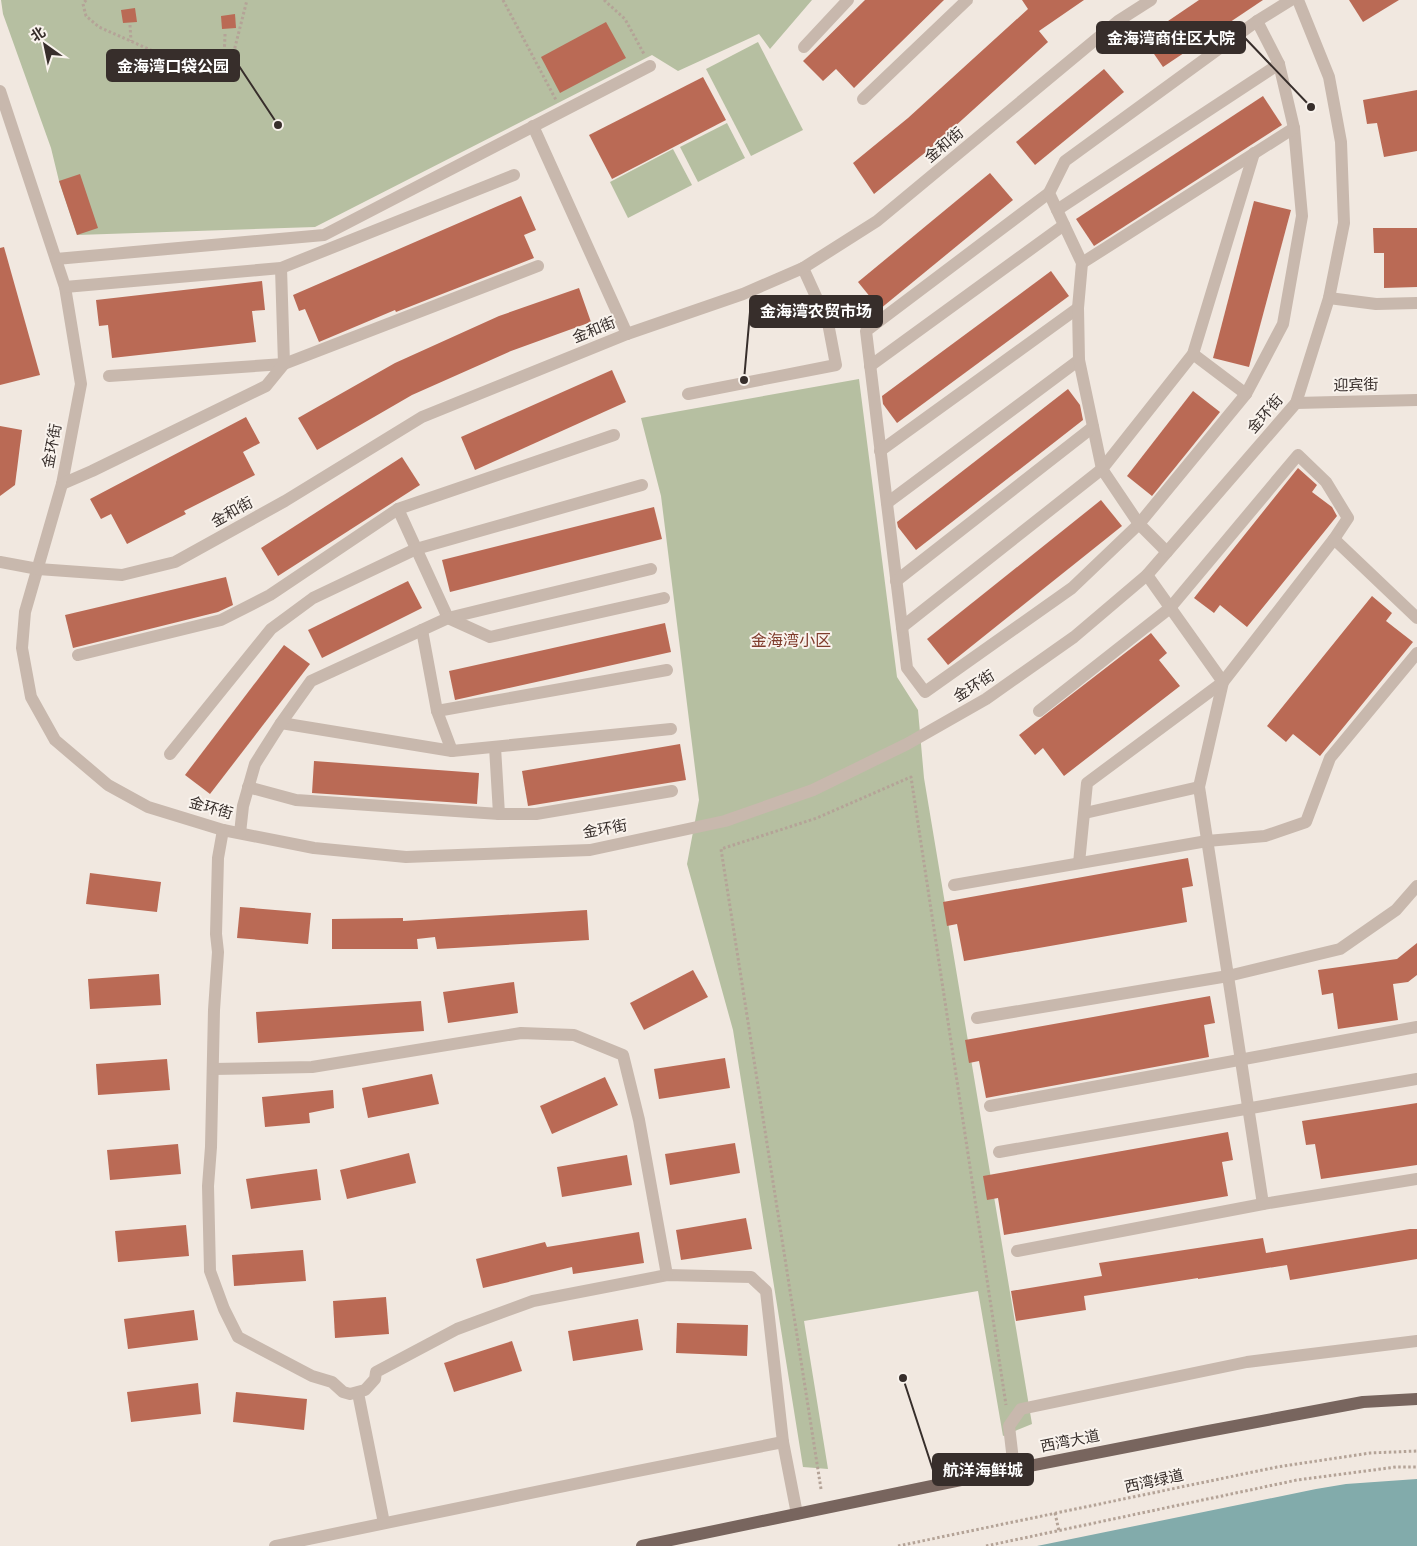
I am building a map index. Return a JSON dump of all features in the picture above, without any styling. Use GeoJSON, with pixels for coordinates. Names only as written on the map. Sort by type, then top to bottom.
{"type":"FeatureCollection","features":[{"type":"Feature","properties":{"kind":"main road","name":"西湾大道"},"geometry":{"type":"LineString","coordinates":[[642,1546],[1014,1469],[1363,1402],[1417,1399]]}},
{"type":"Feature","properties":{"kind":"street"},"geometry":{"type":"LineString","coordinates":[[804,48],[848,0]]}},
{"type":"Feature","properties":{"kind":"street"},"geometry":{"type":"LineString","coordinates":[[863,100],[967,0]]}},
{"type":"Feature","properties":{"kind":"street","name":"金和街"},"geometry":{"type":"LineString","coordinates":[[0,562],[38,570],[122,575],[175,562],[285,500],[422,417],[627,334],[743,294],[803,268],[878,222],[1118,21],[1150,0]]}},
{"type":"Feature","properties":{"kind":"street"},"geometry":{"type":"LineString","coordinates":[[1257,21],[1280,64],[1294,128],[1302,216],[1283,324],[1246,394],[1139,524],[1072,588],[924,692],[907,668],[866,330],[1049,193],[1065,161],[1257,21],[1291,0]]}},
{"type":"Feature","properties":{"kind":"street","name":"金环街"},"geometry":{"type":"LineString","coordinates":[[0,91],[65,286],[81,384],[62,484],[25,612],[22,648],[32,696],[55,740],[108,785],[148,807],[223,830],[314,848],[406,857],[590,850],[725,821],[813,790],[907,744],[978,703],[1074,637],[1146,575],[1296,403],[1329,298],[1344,223],[1341,142],[1329,77],[1298,0]]}},
{"type":"Feature","properties":{"kind":"street"},"geometry":{"type":"LineString","coordinates":[[1057,210],[1280,64]]}},
{"type":"Feature","properties":{"kind":"street"},"geometry":{"type":"LineString","coordinates":[[56,260],[324,235],[650,66]]}},
{"type":"Feature","properties":{"kind":"street"},"geometry":{"type":"LineString","coordinates":[[533,126],[627,334]]}},
{"type":"Feature","properties":{"kind":"street"},"geometry":{"type":"LineString","coordinates":[[1082,262],[1294,128]]}},
{"type":"Feature","properties":{"kind":"street"},"geometry":{"type":"LineString","coordinates":[[902,627],[1102,469],[1193,354],[1254,153]]}},
{"type":"Feature","properties":{"kind":"street"},"geometry":{"type":"LineString","coordinates":[[65,286],[281,268],[514,175]]}},
{"type":"Feature","properties":{"kind":"street"},"geometry":{"type":"LineString","coordinates":[[1049,193],[1082,262],[1078,308],[1079,360],[1102,469],[1139,524],[1167,552]]}},
{"type":"Feature","properties":{"kind":"street"},"geometry":{"type":"LineString","coordinates":[[870,366],[1064,225]]}},
{"type":"Feature","properties":{"kind":"street"},"geometry":{"type":"LineString","coordinates":[[108,376],[284,364],[538,266]]}},
{"type":"Feature","properties":{"kind":"street"},"geometry":{"type":"LineString","coordinates":[[62,484],[266,386],[284,364],[281,268]]}},
{"type":"Feature","properties":{"kind":"street"},"geometry":{"type":"LineString","coordinates":[[688,394],[836,366],[828,323],[803,268]]}},
{"type":"Feature","properties":{"kind":"street"},"geometry":{"type":"LineString","coordinates":[[1329,298],[1376,304],[1417,303]]}},
{"type":"Feature","properties":{"kind":"street"},"geometry":{"type":"LineString","coordinates":[[880,451],[1078,308]]}},
{"type":"Feature","properties":{"kind":"street"},"geometry":{"type":"LineString","coordinates":[[1193,354],[1246,394]]}},
{"type":"Feature","properties":{"kind":"street"},"geometry":{"type":"LineString","coordinates":[[887,503],[1079,360]]}},
{"type":"Feature","properties":{"kind":"street","name":"迎宾街"},"geometry":{"type":"LineString","coordinates":[[1296,403],[1417,400]]}},
{"type":"Feature","properties":{"kind":"street"},"geometry":{"type":"LineString","coordinates":[[896,581],[1094,427]]}},
{"type":"Feature","properties":{"kind":"street"},"geometry":{"type":"LineString","coordinates":[[78,655],[221,620],[270,595],[398,509],[614,435]]}},
{"type":"Feature","properties":{"kind":"street"},"geometry":{"type":"LineString","coordinates":[[1039,711],[1170,608],[1298,455],[1326,482],[1348,518],[1334,539],[1223,682],[1087,783],[1079,863]]}},
{"type":"Feature","properties":{"kind":"street"},"geometry":{"type":"LineString","coordinates":[[170,754],[271,629],[313,598],[416,549],[642,484]]}},
{"type":"Feature","properties":{"kind":"street"},"geometry":{"type":"LineString","coordinates":[[398,509],[448,618],[490,637],[664,598]]}},
{"type":"Feature","properties":{"kind":"street"},"geometry":{"type":"LineString","coordinates":[[1334,539],[1417,618]]}},
{"type":"Feature","properties":{"kind":"street"},"geometry":{"type":"LineString","coordinates":[[240,833],[248,787],[255,764],[281,723],[311,682],[448,618],[651,569]]}},
{"type":"Feature","properties":{"kind":"street"},"geometry":{"type":"LineString","coordinates":[[1146,575],[1223,682],[1199,787],[1263,1204]]}},
{"type":"Feature","properties":{"kind":"street"},"geometry":{"type":"LineString","coordinates":[[422,630],[437,711],[452,751]]}},
{"type":"Feature","properties":{"kind":"street"},"geometry":{"type":"LineString","coordinates":[[954,885],[1207,841],[1265,836],[1306,822],[1330,758],[1417,653]]}},
{"type":"Feature","properties":{"kind":"street"},"geometry":{"type":"LineString","coordinates":[[437,711],[667,670]]}},
{"type":"Feature","properties":{"kind":"street"},"geometry":{"type":"LineString","coordinates":[[281,723],[452,751],[671,729]]}},
{"type":"Feature","properties":{"kind":"street"},"geometry":{"type":"LineString","coordinates":[[495,747],[499,814]]}},
{"type":"Feature","properties":{"kind":"street"},"geometry":{"type":"LineString","coordinates":[[248,787],[296,800],[499,814],[536,814],[672,791]]}},
{"type":"Feature","properties":{"kind":"street"},"geometry":{"type":"LineString","coordinates":[[1085,813],[1199,787]]}},
{"type":"Feature","properties":{"kind":"street"},"geometry":{"type":"LineString","coordinates":[[223,830],[218,858],[216,934],[218,952],[214,1010],[211,1147],[208,1186],[210,1271],[224,1309],[238,1337],[312,1376],[332,1382],[343,1392],[350,1394],[358,1393],[371,1385],[376,1372],[457,1329],[533,1301],[668,1274],[750,1277],[766,1292],[783,1442],[797,1514]]}},
{"type":"Feature","properties":{"kind":"street"},"geometry":{"type":"LineString","coordinates":[[977,1018],[1228,976],[1340,949],[1396,910],[1417,886]]}},
{"type":"Feature","properties":{"kind":"street"},"geometry":{"type":"LineString","coordinates":[[990,1106],[1417,1027]]}},
{"type":"Feature","properties":{"kind":"street"},"geometry":{"type":"LineString","coordinates":[[213,1069],[312,1067],[521,1033],[574,1035],[623,1055],[639,1120],[668,1274]]}},
{"type":"Feature","properties":{"kind":"street"},"geometry":{"type":"LineString","coordinates":[[999,1152],[1416,1079]]}},
{"type":"Feature","properties":{"kind":"street"},"geometry":{"type":"LineString","coordinates":[[1017,1251],[1263,1204],[1417,1179]]}},
{"type":"Feature","properties":{"kind":"street"},"geometry":{"type":"LineString","coordinates":[[1014,1469],[1009,1426],[1021,1409],[1247,1362],[1417,1341]]}},
{"type":"Feature","properties":{"kind":"street"},"geometry":{"type":"LineString","coordinates":[[358,1393],[384,1523]]}},
{"type":"Feature","properties":{"kind":"street"},"geometry":{"type":"LineString","coordinates":[[275,1546],[783,1442]]}},
{"type":"Feature","properties":{"kind":"path"},"geometry":{"type":"LineString","coordinates":[[86,0],[83,4],[86,16],[99,27],[162,55],[187,74],[206,78],[222,74],[232,64],[247,0]]}},
{"type":"Feature","properties":{"kind":"path"},"geometry":{"type":"LineString","coordinates":[[502,0],[562,111]]}},
{"type":"Feature","properties":{"kind":"path"},"geometry":{"type":"LineString","coordinates":[[604,0],[625,19],[650,66]]}},
{"type":"Feature","properties":{"kind":"path"},"geometry":{"type":"LineString","coordinates":[[130,25],[131,42]]}},
{"type":"Feature","properties":{"kind":"path"},"geometry":{"type":"LineString","coordinates":[[225,34],[225,54],[227,60],[232,64]]}},
{"type":"Feature","properties":{"kind":"path"},"geometry":{"type":"LineString","coordinates":[[821,1489],[721,849],[817,818],[911,776],[1009,1426]]}},
{"type":"Feature","properties":{"kind":"path","name":"西湾绿道"},"geometry":{"type":"LineString","coordinates":[[898,1546],[1277,1467],[1370,1453],[1417,1451]]}},
{"type":"Feature","properties":{"kind":"path"},"geometry":{"type":"LineString","coordinates":[[986,1546],[1297,1480],[1396,1467],[1417,1467]]}},
{"type":"Feature","properties":{"kind":"path"},"geometry":{"type":"LineString","coordinates":[[1055,1513],[1059,1530]]}},
{"type":"Feature","properties":{"kind":"green space"},"geometry":{"type":"Polygon","coordinates":[[[1,0],[812,0],[770,49],[759,34],[678,71],[652,55],[315,227],[77,235],[59,181],[51,148],[3,14],[1,0]]]}},
{"type":"Feature","properties":{"kind":"green space"},"geometry":{"type":"Polygon","coordinates":[[[758,42],[803,130],[751,156],[706,69],[758,42]]]}},
{"type":"Feature","properties":{"kind":"green space"},"geometry":{"type":"Polygon","coordinates":[[[727,123],[745,158],[698,182],[680,147],[727,123]]]}},
{"type":"Feature","properties":{"kind":"green space"},"geometry":{"type":"Polygon","coordinates":[[[673,149],[692,185],[628,218],[610,182],[673,149]]]}},
{"type":"Feature","properties":{"kind":"green space"},"geometry":{"type":"Polygon","coordinates":[[[859,379],[897,677],[918,710],[924,778],[1032,1424],[1003,1436],[978,1291],[804,1321],[828,1469],[803,1467],[733,1030],[687,864],[699,800],[661,496],[641,418],[859,379]]]}},
{"type":"Feature","properties":{"kind":"water"},"geometry":{"type":"Polygon","coordinates":[[[1417,1479],[1417,1546],[1037,1546],[1316,1489],[1346,1484],[1417,1479]]]}},
{"type":"Feature","properties":{"kind":"building"},"geometry":{"type":"Polygon","coordinates":[[[865,0],[944,0],[854,88],[836,69],[823,81],[803,61],[865,0]]]}},
{"type":"Feature","properties":{"kind":"building"},"geometry":{"type":"Polygon","coordinates":[[[1022,0],[1084,0],[1039,31],[1048,42],[932,147],[874,194],[853,163],[908,118],[1028,9],[1022,0]]]}},
{"type":"Feature","properties":{"kind":"building"},"geometry":{"type":"Polygon","coordinates":[[[1199,0],[1263,0],[1163,67],[1143,38],[1199,0]]]}},
{"type":"Feature","properties":{"kind":"building"},"geometry":{"type":"Polygon","coordinates":[[[1349,0],[1399,0],[1363,22],[1349,0]]]}},
{"type":"Feature","properties":{"kind":"building"},"geometry":{"type":"Polygon","coordinates":[[[135,8],[137,22],[123,23],[121,10],[135,8]]]}},
{"type":"Feature","properties":{"kind":"building"},"geometry":{"type":"Polygon","coordinates":[[[235,14],[236,28],[222,29],[221,16],[235,14]]]}},
{"type":"Feature","properties":{"kind":"building"},"geometry":{"type":"Polygon","coordinates":[[[606,22],[626,58],[560,93],[541,57],[606,22]]]}},
{"type":"Feature","properties":{"kind":"building"},"geometry":{"type":"Polygon","coordinates":[[[1104,69],[1124,92],[1035,165],[1016,142],[1104,69]]]}},
{"type":"Feature","properties":{"kind":"building"},"geometry":{"type":"Polygon","coordinates":[[[703,77],[726,120],[612,179],[589,135],[703,77]]]}},
{"type":"Feature","properties":{"kind":"building"},"geometry":{"type":"Polygon","coordinates":[[[1417,90],[1417,151],[1384,157],[1377,123],[1367,124],[1363,100],[1417,90]]]}},
{"type":"Feature","properties":{"kind":"building"},"geometry":{"type":"Polygon","coordinates":[[[1263,96],[1282,125],[1094,246],[1076,219],[1263,96]]]}},
{"type":"Feature","properties":{"kind":"building"},"geometry":{"type":"Polygon","coordinates":[[[990,173],[1013,200],[880,309],[858,282],[990,173]]]}},
{"type":"Feature","properties":{"kind":"building"},"geometry":{"type":"Polygon","coordinates":[[[80,174],[98,228],[77,235],[59,181],[80,174]]]}},
{"type":"Feature","properties":{"kind":"building"},"geometry":{"type":"Polygon","coordinates":[[[521,196],[536,230],[524,235],[534,258],[396,312],[395,310],[319,342],[305,309],[299,311],[293,295],[521,196]]]}},
{"type":"Feature","properties":{"kind":"building"},"geometry":{"type":"Polygon","coordinates":[[[1254,201],[1291,210],[1249,367],[1213,358],[1254,201]]]}},
{"type":"Feature","properties":{"kind":"building"},"geometry":{"type":"Polygon","coordinates":[[[1373,228],[1417,228],[1417,287],[1384,288],[1384,253],[1374,253],[1373,228]]]}},
{"type":"Feature","properties":{"kind":"building"},"geometry":{"type":"Polygon","coordinates":[[[4,247],[40,375],[0,385],[0,248],[4,247]]]}},
{"type":"Feature","properties":{"kind":"building"},"geometry":{"type":"Polygon","coordinates":[[[1051,271],[1069,296],[897,423],[883,404],[882,396],[1051,271]]]}},
{"type":"Feature","properties":{"kind":"building"},"geometry":{"type":"Polygon","coordinates":[[[262,281],[265,310],[252,311],[256,342],[112,358],[108,325],[99,326],[96,300],[262,281]]]}},
{"type":"Feature","properties":{"kind":"building"},"geometry":{"type":"Polygon","coordinates":[[[579,288],[591,322],[511,351],[412,395],[317,450],[298,418],[395,363],[499,316],[579,288]]]}},
{"type":"Feature","properties":{"kind":"building"},"geometry":{"type":"Polygon","coordinates":[[[612,370],[626,402],[475,470],[461,437],[612,370]]]}},
{"type":"Feature","properties":{"kind":"building"},"geometry":{"type":"Polygon","coordinates":[[[1068,389],[1080,405],[1083,420],[916,550],[898,527],[897,522],[1068,389]]]}},
{"type":"Feature","properties":{"kind":"building"},"geometry":{"type":"Polygon","coordinates":[[[1193,391],[1220,412],[1152,496],[1127,476],[1193,391]]]}},
{"type":"Feature","properties":{"kind":"building"},"geometry":{"type":"Polygon","coordinates":[[[246,417],[260,443],[243,452],[255,475],[184,511],[186,514],[127,544],[111,514],[101,519],[90,499],[246,417]]]}},
{"type":"Feature","properties":{"kind":"building"},"geometry":{"type":"Polygon","coordinates":[[[0,426],[22,430],[15,485],[0,496],[0,426]]]}},
{"type":"Feature","properties":{"kind":"building"},"geometry":{"type":"Polygon","coordinates":[[[402,457],[420,485],[278,576],[261,548],[402,457]]]}},
{"type":"Feature","properties":{"kind":"building"},"geometry":{"type":"Polygon","coordinates":[[[1298,468],[1317,485],[1312,492],[1332,507],[1337,516],[1247,627],[1220,605],[1214,613],[1194,598],[1298,468]]]}},
{"type":"Feature","properties":{"kind":"building"},"geometry":{"type":"Polygon","coordinates":[[[1101,500],[1122,526],[948,665],[927,639],[1101,500]]]}},
{"type":"Feature","properties":{"kind":"building"},"geometry":{"type":"Polygon","coordinates":[[[654,507],[662,539],[450,592],[442,560],[654,507]]]}},
{"type":"Feature","properties":{"kind":"building"},"geometry":{"type":"Polygon","coordinates":[[[226,577],[233,605],[218,612],[73,648],[65,615],[226,577]]]}},
{"type":"Feature","properties":{"kind":"building"},"geometry":{"type":"Polygon","coordinates":[[[408,581],[422,608],[322,658],[308,630],[408,581]]]}},
{"type":"Feature","properties":{"kind":"building"},"geometry":{"type":"Polygon","coordinates":[[[1372,596],[1392,613],[1386,621],[1413,642],[1320,756],[1293,734],[1286,742],[1267,726],[1372,596]]]}},
{"type":"Feature","properties":{"kind":"building"},"geometry":{"type":"Polygon","coordinates":[[[665,623],[671,652],[455,700],[449,671],[665,623]]]}},
{"type":"Feature","properties":{"kind":"building"},"geometry":{"type":"Polygon","coordinates":[[[1151,633],[1167,653],[1159,660],[1180,686],[1064,776],[1043,748],[1035,755],[1019,735],[1151,633]]]}},
{"type":"Feature","properties":{"kind":"building"},"geometry":{"type":"Polygon","coordinates":[[[284,645],[310,664],[210,794],[185,775],[284,645]]]}},
{"type":"Feature","properties":{"kind":"building"},"geometry":{"type":"Polygon","coordinates":[[[680,744],[686,780],[528,806],[522,771],[680,744]]]}},
{"type":"Feature","properties":{"kind":"building"},"geometry":{"type":"Polygon","coordinates":[[[314,761],[479,773],[477,804],[312,793],[314,761]]]}},
{"type":"Feature","properties":{"kind":"building"},"geometry":{"type":"Polygon","coordinates":[[[1188,858],[1193,886],[1182,888],[1187,922],[964,961],[957,924],[947,926],[943,902],[1188,858]]]}},
{"type":"Feature","properties":{"kind":"building"},"geometry":{"type":"Polygon","coordinates":[[[90,873],[161,882],[157,912],[86,904],[90,873]]]}},
{"type":"Feature","properties":{"kind":"building"},"geometry":{"type":"Polygon","coordinates":[[[240,907],[311,913],[308,944],[237,938],[240,907]]]}},
{"type":"Feature","properties":{"kind":"building"},"geometry":{"type":"Polygon","coordinates":[[[587,910],[589,940],[437,949],[435,937],[417,939],[418,949],[332,949],[332,919],[403,918],[403,921],[587,910]]]}},
{"type":"Feature","properties":{"kind":"building"},"geometry":{"type":"Polygon","coordinates":[[[1417,943],[1417,975],[1408,982],[1393,984],[1398,1020],[1338,1029],[1333,993],[1322,995],[1318,970],[1397,959],[1417,943]]]}},
{"type":"Feature","properties":{"kind":"building"},"geometry":{"type":"Polygon","coordinates":[[[693,970],[708,997],[644,1030],[630,1003],[693,970]]]}},
{"type":"Feature","properties":{"kind":"building"},"geometry":{"type":"Polygon","coordinates":[[[159,974],[161,1005],[90,1009],[88,979],[159,974]]]}},
{"type":"Feature","properties":{"kind":"building"},"geometry":{"type":"Polygon","coordinates":[[[514,982],[518,1013],[448,1023],[443,992],[514,982]]]}},
{"type":"Feature","properties":{"kind":"building"},"geometry":{"type":"Polygon","coordinates":[[[1210,996],[1215,1023],[1204,1025],[1209,1057],[986,1098],[979,1061],[969,1063],[965,1040],[1210,996]]]}},
{"type":"Feature","properties":{"kind":"building"},"geometry":{"type":"Polygon","coordinates":[[[421,1001],[424,1031],[258,1043],[256,1012],[421,1001]]]}},
{"type":"Feature","properties":{"kind":"building"},"geometry":{"type":"Polygon","coordinates":[[[725,1058],[730,1088],[659,1099],[654,1069],[725,1058]]]}},
{"type":"Feature","properties":{"kind":"building"},"geometry":{"type":"Polygon","coordinates":[[[167,1059],[170,1090],[98,1095],[96,1064],[167,1059]]]}},
{"type":"Feature","properties":{"kind":"building"},"geometry":{"type":"Polygon","coordinates":[[[432,1074],[439,1104],[368,1118],[362,1088],[432,1074]]]}},
{"type":"Feature","properties":{"kind":"building"},"geometry":{"type":"Polygon","coordinates":[[[605,1077],[618,1105],[552,1134],[540,1106],[605,1077]]]}},
{"type":"Feature","properties":{"kind":"building"},"geometry":{"type":"Polygon","coordinates":[[[333,1090],[334,1108],[309,1113],[310,1123],[265,1127],[262,1097],[333,1090]]]}},
{"type":"Feature","properties":{"kind":"building"},"geometry":{"type":"Polygon","coordinates":[[[1417,1103],[1417,1165],[1321,1179],[1315,1144],[1306,1145],[1302,1121],[1417,1103]]]}},
{"type":"Feature","properties":{"kind":"building"},"geometry":{"type":"Polygon","coordinates":[[[1228,1132],[1233,1160],[1222,1162],[1228,1196],[1004,1235],[998,1198],[987,1200],[983,1176],[1228,1132]]]}},
{"type":"Feature","properties":{"kind":"building"},"geometry":{"type":"Polygon","coordinates":[[[735,1143],[740,1173],[670,1185],[665,1154],[735,1143]]]}},
{"type":"Feature","properties":{"kind":"building"},"geometry":{"type":"Polygon","coordinates":[[[178,1144],[181,1174],[110,1180],[107,1150],[178,1144]]]}},
{"type":"Feature","properties":{"kind":"building"},"geometry":{"type":"Polygon","coordinates":[[[409,1153],[416,1183],[347,1199],[340,1170],[409,1153]]]}},
{"type":"Feature","properties":{"kind":"building"},"geometry":{"type":"Polygon","coordinates":[[[627,1155],[632,1185],[562,1197],[557,1167],[627,1155]]]}},
{"type":"Feature","properties":{"kind":"building"},"geometry":{"type":"Polygon","coordinates":[[[317,1169],[321,1200],[251,1209],[246,1179],[317,1169]]]}},
{"type":"Feature","properties":{"kind":"building"},"geometry":{"type":"Polygon","coordinates":[[[746,1218],[752,1249],[681,1260],[676,1230],[746,1218]]]}},
{"type":"Feature","properties":{"kind":"building"},"geometry":{"type":"Polygon","coordinates":[[[186,1225],[189,1256],[118,1262],[115,1231],[186,1225]]]}},
{"type":"Feature","properties":{"kind":"building"},"geometry":{"type":"Polygon","coordinates":[[[1417,1229],[1417,1259],[1290,1280],[1287,1265],[1198,1278],[1084,1296],[1086,1310],[1016,1321],[1011,1291],[1102,1276],[1099,1263],[1263,1238],[1266,1253],[1417,1229]]]}},
{"type":"Feature","properties":{"kind":"building"},"geometry":{"type":"Polygon","coordinates":[[[639,1232],[644,1263],[573,1274],[572,1267],[483,1288],[476,1259],[545,1242],[547,1247],[639,1232]]]}},
{"type":"Feature","properties":{"kind":"building"},"geometry":{"type":"Polygon","coordinates":[[[303,1250],[306,1281],[234,1286],[232,1255],[303,1250]]]}},
{"type":"Feature","properties":{"kind":"building"},"geometry":{"type":"Polygon","coordinates":[[[386,1297],[389,1334],[335,1338],[333,1301],[386,1297]]]}},
{"type":"Feature","properties":{"kind":"building"},"geometry":{"type":"Polygon","coordinates":[[[194,1310],[198,1340],[128,1349],[124,1319],[194,1310]]]}},
{"type":"Feature","properties":{"kind":"building"},"geometry":{"type":"Polygon","coordinates":[[[638,1319],[643,1350],[573,1361],[568,1331],[638,1319]]]}},
{"type":"Feature","properties":{"kind":"building"},"geometry":{"type":"Polygon","coordinates":[[[677,1323],[748,1325],[747,1356],[676,1353],[677,1323]]]}},
{"type":"Feature","properties":{"kind":"building"},"geometry":{"type":"Polygon","coordinates":[[[512,1341],[522,1371],[454,1392],[444,1363],[512,1341]]]}},
{"type":"Feature","properties":{"kind":"building"},"geometry":{"type":"Polygon","coordinates":[[[198,1383],[201,1414],[131,1422],[127,1392],[198,1383]]]}},
{"type":"Feature","properties":{"kind":"building"},"geometry":{"type":"Polygon","coordinates":[[[236,1392],[307,1399],[304,1430],[233,1422],[236,1392]]]}},
{"type":"Feature","properties":{"kind":"place","name":"金海湾商住区大院"},"geometry":{"type":"Point","coordinates":[1311,107]}},
{"type":"Feature","properties":{"kind":"place","name":"金海湾口袋公园"},"geometry":{"type":"Point","coordinates":[278,125]}},
{"type":"Feature","properties":{"kind":"place","name":"金海湾农贸市场"},"geometry":{"type":"Point","coordinates":[744,380]}},
{"type":"Feature","properties":{"kind":"place","name":"航洋海鲜城"},"geometry":{"type":"Point","coordinates":[903,1378]}},
{"type":"Feature","properties":{"kind":"district","name":"金海湾小区"},"geometry":{"type":"Point","coordinates":[791,640]}}]}
